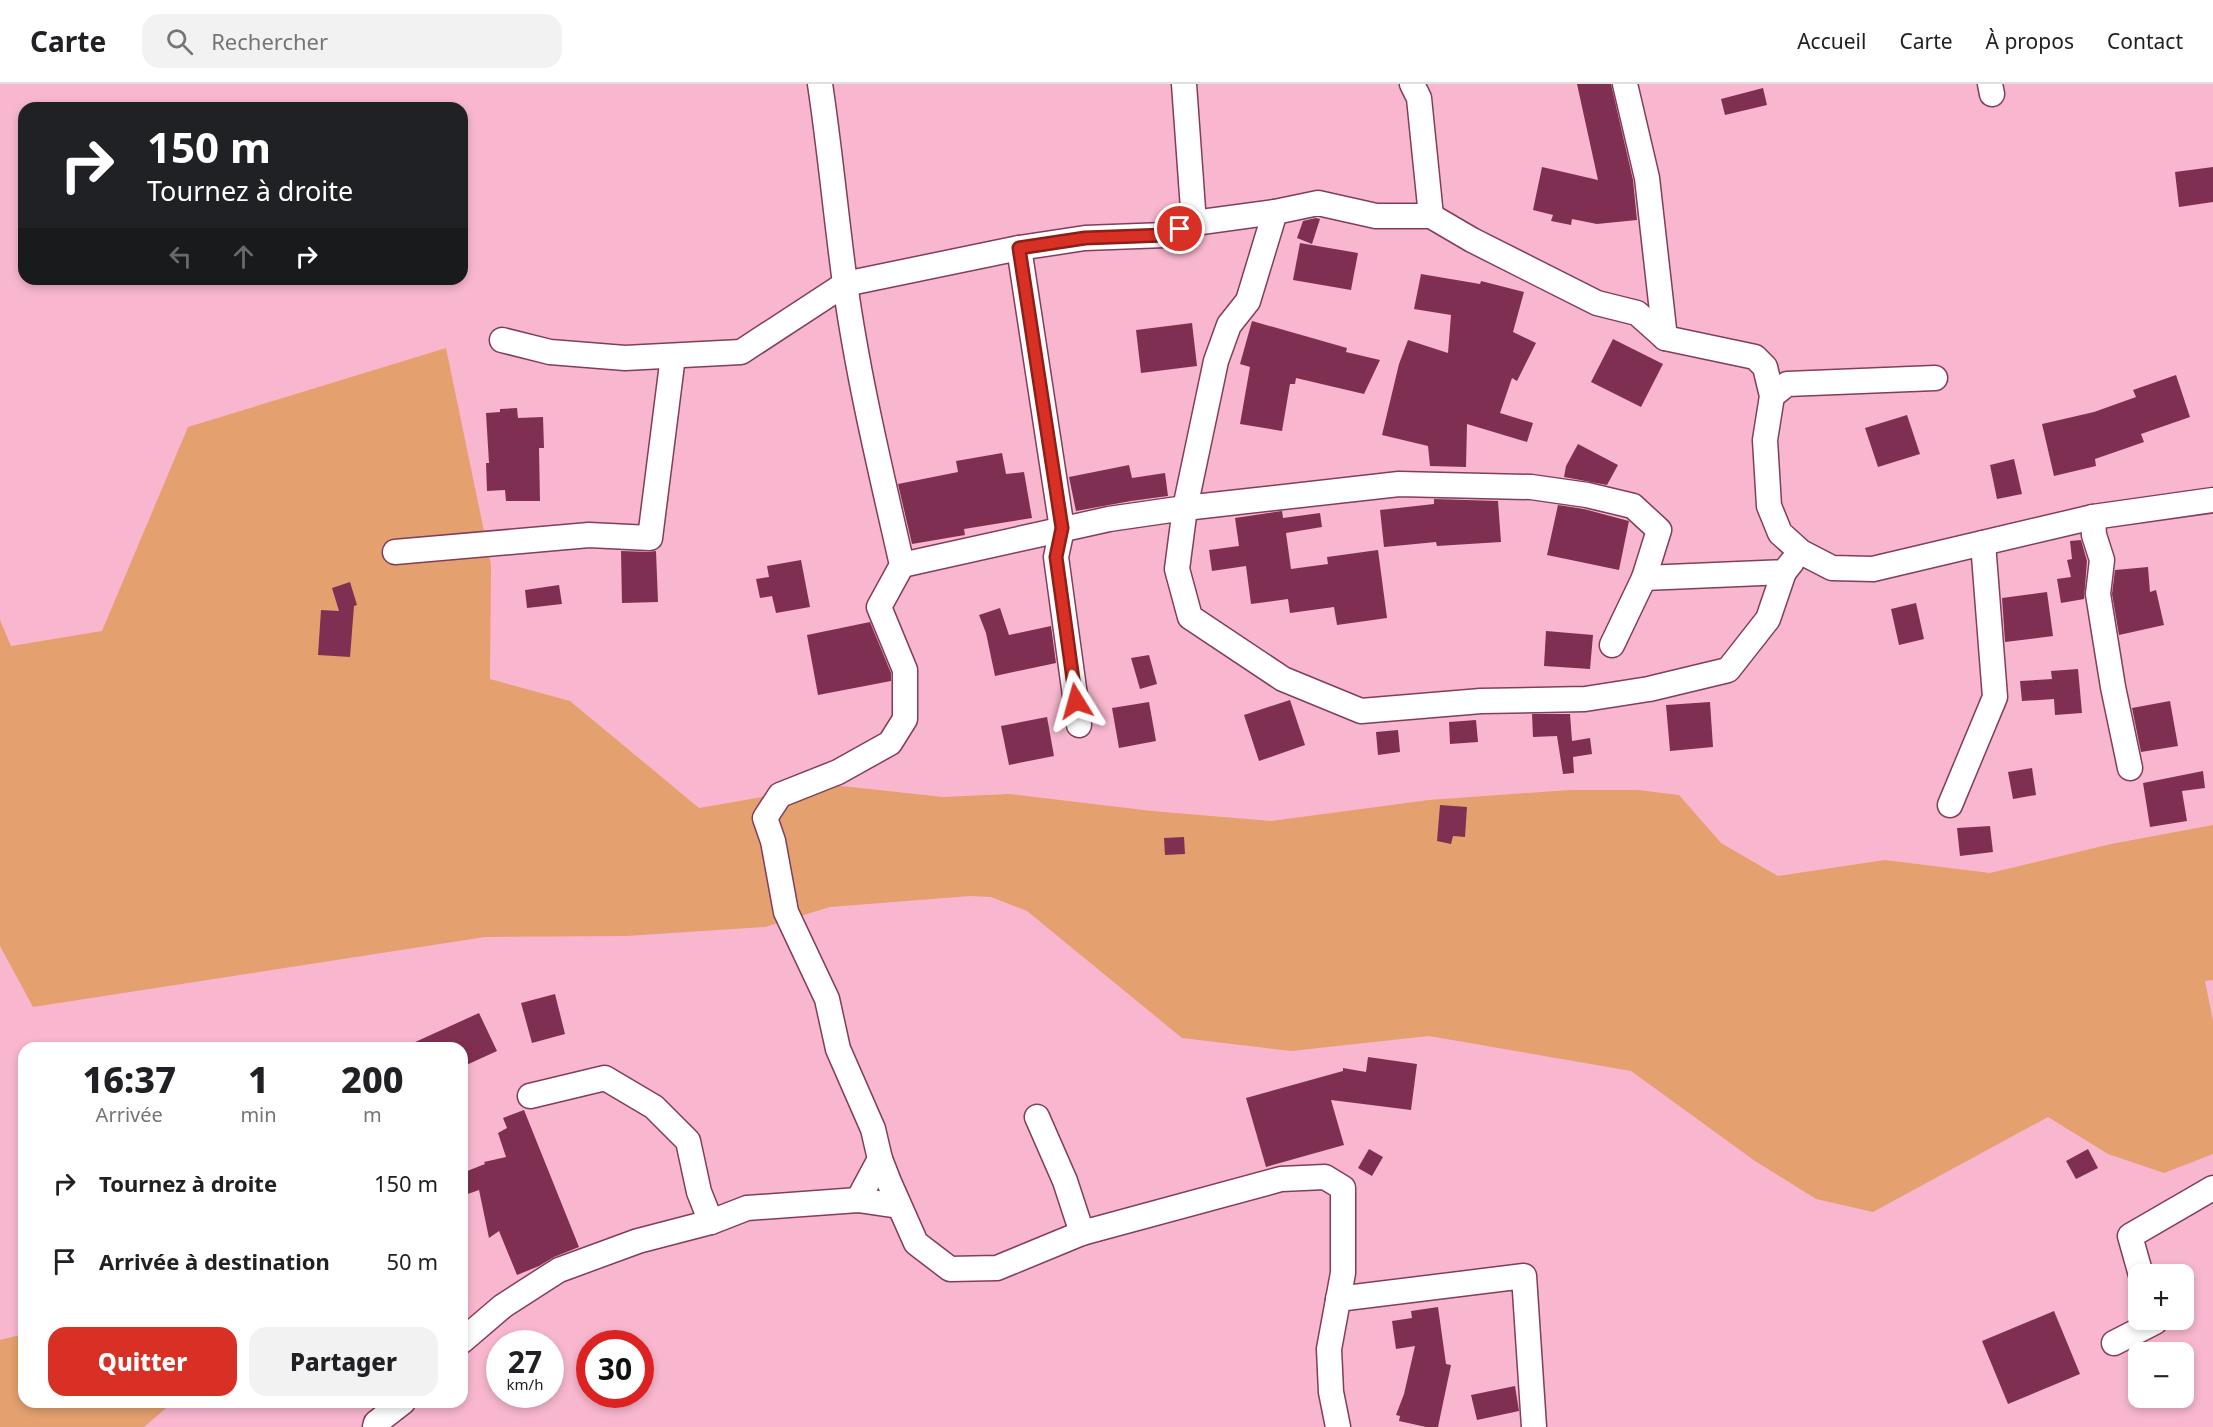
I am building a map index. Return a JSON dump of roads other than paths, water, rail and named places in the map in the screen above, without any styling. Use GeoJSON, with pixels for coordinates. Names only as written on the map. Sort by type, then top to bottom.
{"type":"FeatureCollection","features":[{"type":"Feature","properties":{"kind":"street"},"geometry":{"type":"LineString","coordinates":[[820,84],[845,284],[865,401],[902,565],[879,607],[905,670],[905,719],[890,743],[838,772],[780,795],[765,818],[773,841],[786,912],[827,999],[838,1049],[873,1129],[880,1159],[916,1243],[950,1269],[997,1268],[1082,1233],[1281,1179],[1325,1177],[1343,1188],[1343,1273],[1329,1349],[1331,1392],[1338,1427]]}},
{"type":"Feature","properties":{"kind":"street"},"geometry":{"type":"LineString","coordinates":[[1184,84],[1194,223]]}},
{"type":"Feature","properties":{"kind":"street"},"geometry":{"type":"LineString","coordinates":[[1412,84],[1419,98],[1431,216]]}},
{"type":"Feature","properties":{"kind":"street"},"geometry":{"type":"LineString","coordinates":[[1625,84],[1647,178],[1665,338]]}},
{"type":"Feature","properties":{"kind":"street"},"geometry":{"type":"LineString","coordinates":[[502,340],[550,352],[626,358],[741,352],[845,284],[1019,248],[1085,238],[1165,235],[1194,223],[1275,212],[1318,203],[1376,216],[1431,216],[1472,240],[1597,303],[1636,314],[1665,338],[1755,357],[1765,367],[1772,396],[1765,440],[1769,506],[1780,533],[1801,552],[1832,568],[1873,570],[2093,517],[2213,500]]}},
{"type":"Feature","properties":{"kind":"street"},"geometry":{"type":"LineString","coordinates":[[1275,212],[1248,301],[1229,325],[1216,362],[1185,508],[1177,568],[1190,617],[1283,679],[1361,711],[1481,701],[1584,699],[1649,689],[1728,670],[1768,620],[1784,572],[1801,552]]}},
{"type":"Feature","properties":{"kind":"street"},"geometry":{"type":"LineString","coordinates":[[1019,248],[1062,528],[1056,557],[1078,725]]}},
{"type":"Feature","properties":{"kind":"street"},"geometry":{"type":"LineString","coordinates":[[395,552],[589,535],[650,538],[672,356]]}},
{"type":"Feature","properties":{"kind":"street"},"geometry":{"type":"LineString","coordinates":[[1772,396],[1787,384],[1935,378]]}},
{"type":"Feature","properties":{"kind":"street"},"geometry":{"type":"LineString","coordinates":[[902,565],[1062,528],[1185,508],[1399,484],[1542,489],[1587,495],[1633,506],[1659,530],[1644,578],[1612,645]]}},
{"type":"Feature","properties":{"kind":"street"},"geometry":{"type":"LineString","coordinates":[[2093,517],[2094,535],[2102,560],[2098,594],[2113,687],[2130,768]]}},
{"type":"Feature","properties":{"kind":"street"},"geometry":{"type":"LineString","coordinates":[[1950,805],[1995,697],[1983,543]]}},
{"type":"Feature","properties":{"kind":"street"},"geometry":{"type":"LineString","coordinates":[[1644,578],[1784,572]]}},
{"type":"Feature","properties":{"kind":"street"},"geometry":{"type":"LineString","coordinates":[[530,1096],[604,1078],[654,1107],[688,1141],[699,1192],[711,1222]]}},
{"type":"Feature","properties":{"kind":"street"},"geometry":{"type":"LineString","coordinates":[[1037,1117],[1065,1181],[1082,1233]]}},
{"type":"Feature","properties":{"kind":"street"},"geometry":{"type":"LineString","coordinates":[[858,1200],[880,1159]]}},
{"type":"Feature","properties":{"kind":"street"},"geometry":{"type":"LineString","coordinates":[[2138,1264],[2130,1236],[2213,1188]]}},
{"type":"Feature","properties":{"kind":"street"},"geometry":{"type":"LineString","coordinates":[[468,1336],[503,1306],[559,1270],[639,1241],[711,1222],[747,1208],[858,1200],[899,1206]]}},
{"type":"Feature","properties":{"kind":"street"},"geometry":{"type":"LineString","coordinates":[[1338,1299],[1524,1276],[1534,1427]]}},
{"type":"Feature","properties":{"kind":"street"},"geometry":{"type":"LineString","coordinates":[[2114,1343],[2139,1330]]}},
{"type":"Feature","properties":{"kind":"street"},"geometry":{"type":"LineString","coordinates":[[375,1427],[376,1423],[395,1408]]}}]}
